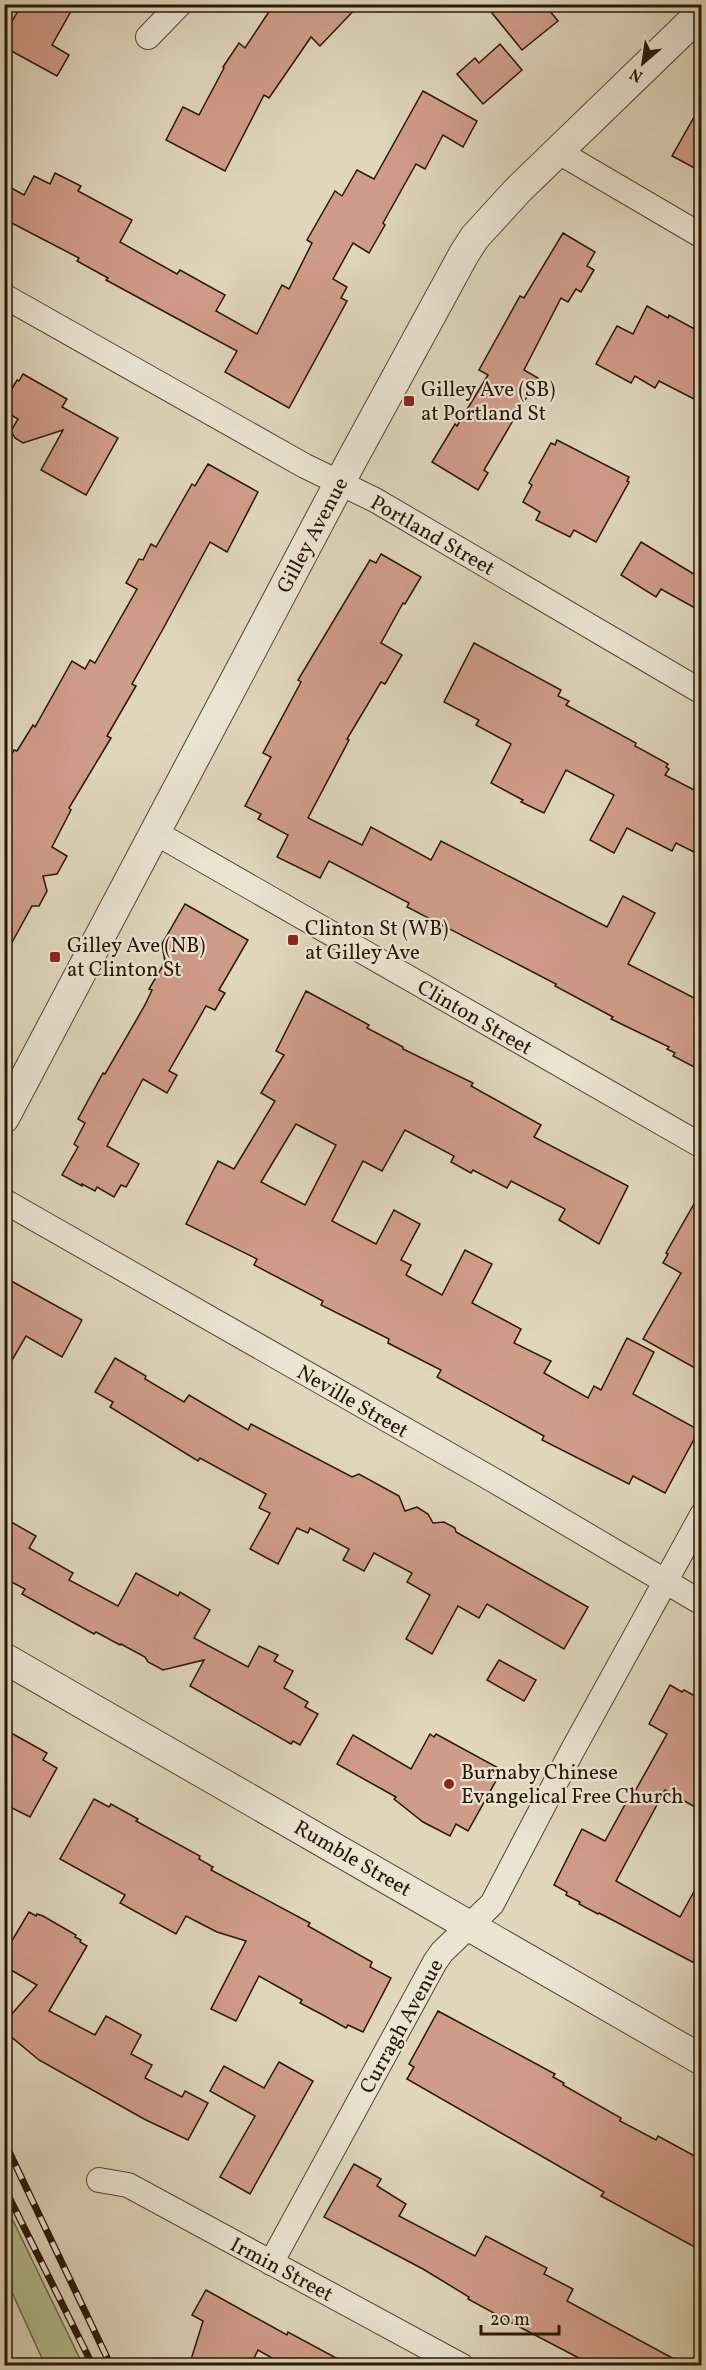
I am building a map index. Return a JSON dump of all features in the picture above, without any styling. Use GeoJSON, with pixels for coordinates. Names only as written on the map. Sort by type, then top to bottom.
{"type":"FeatureCollection","features":[{"type":"Feature","properties":{"kind":"street"},"geometry":{"type":"LineString","coordinates":[[148,37],[180,4]]}},
{"type":"Feature","properties":{"kind":"street","name":"Gilley Avenue"},"geometry":{"type":"LineString","coordinates":[[4,1118],[340,482],[464,254],[489,221],[557,151],[702,12]]}},
{"type":"Feature","properties":{"kind":"street"},"geometry":{"type":"LineString","coordinates":[[557,151],[702,236]]}},
{"type":"Feature","properties":{"kind":"street","name":"Portland Street"},"geometry":{"type":"LineString","coordinates":[[4,296],[305,466],[375,500],[702,692]]}},
{"type":"Feature","properties":{"kind":"street","name":"Clinton Street"},"geometry":{"type":"LineString","coordinates":[[156,833],[702,1146]]}},
{"type":"Feature","properties":{"kind":"street","name":"Neville Street"},"geometry":{"type":"LineString","coordinates":[[4,1201],[495,1481],[702,1602]]}},
{"type":"Feature","properties":{"kind":"street","name":"Curragh Avenue"},"geometry":{"type":"LineString","coordinates":[[271,2263],[435,1962],[442,1952],[492,1904],[664,1581],[702,1515]]}},
{"type":"Feature","properties":{"kind":"street","name":"Rumble Street"},"geometry":{"type":"LineString","coordinates":[[4,1658],[702,2060]]}},
{"type":"Feature","properties":{"kind":"street","name":"Irmin Street"},"geometry":{"type":"LineString","coordinates":[[99,2180],[128,2185],[462,2366]]}},
{"type":"Feature","properties":{"kind":"green space"},"geometry":{"type":"Polygon","coordinates":[[[4,2204],[83,2365],[45,2365],[5,2277],[4,2204]]]}},
{"type":"Feature","properties":{"kind":"building"},"geometry":{"type":"Polygon","coordinates":[[[22,4],[75,4],[52,45],[69,55],[57,76],[4,47],[4,35],[22,4]]]}},
{"type":"Feature","properties":{"kind":"building"},"geometry":{"type":"Polygon","coordinates":[[[274,4],[360,4],[320,46],[311,37],[269,98],[264,95],[225,171],[166,140],[183,107],[199,115],[223,67],[239,43],[245,48],[274,4]]]}},
{"type":"Feature","properties":{"kind":"building"},"geometry":{"type":"Polygon","coordinates":[[[503,4],[544,4],[558,21],[522,50],[492,13],[503,4]]]}},
{"type":"Feature","properties":{"kind":"building"},"geometry":{"type":"Polygon","coordinates":[[[500,44],[522,70],[483,104],[457,74],[475,58],[479,63],[500,44]]]}},
{"type":"Feature","properties":{"kind":"building"},"geometry":{"type":"Polygon","coordinates":[[[423,91],[477,121],[463,147],[443,135],[425,169],[416,164],[369,253],[353,243],[333,279],[347,287],[341,298],[347,301],[289,408],[225,372],[237,351],[106,280],[108,278],[77,261],[79,258],[4,219],[4,184],[24,195],[34,176],[50,184],[55,173],[81,186],[78,191],[132,220],[120,242],[177,274],[180,270],[225,295],[216,311],[257,334],[282,285],[289,289],[312,243],[307,240],[335,191],[342,196],[357,170],[374,179],[423,91]]]}},
{"type":"Feature","properties":{"kind":"building"},"geometry":{"type":"Polygon","coordinates":[[[702,103],[702,172],[672,156],[702,103]]]}},
{"type":"Feature","properties":{"kind":"building"},"geometry":{"type":"Polygon","coordinates":[[[563,233],[595,252],[587,266],[594,270],[581,292],[576,289],[568,302],[561,298],[524,370],[538,378],[484,470],[488,473],[478,490],[432,462],[488,375],[479,370],[520,296],[524,298],[563,233]]]}},
{"type":"Feature","properties":{"kind":"building"},"geometry":{"type":"Polygon","coordinates":[[[647,306],[702,333],[702,403],[659,381],[655,388],[635,376],[631,383],[596,364],[617,326],[633,334],[647,306]]]}},
{"type":"Feature","properties":{"kind":"building"},"geometry":{"type":"Polygon","coordinates":[[[23,374],[67,399],[62,407],[118,438],[86,495],[41,470],[63,430],[23,443],[15,438],[11,431],[18,419],[4,411],[4,402],[23,374]]]}},
{"type":"Feature","properties":{"kind":"building"},"geometry":{"type":"Polygon","coordinates":[[[557,440],[629,477],[627,481],[629,482],[596,542],[574,530],[570,537],[536,520],[540,512],[523,502],[532,485],[529,483],[551,443],[555,445],[557,440]]]}},
{"type":"Feature","properties":{"kind":"building"},"geometry":{"type":"Polygon","coordinates":[[[208,464],[258,492],[227,552],[210,542],[132,684],[136,686],[107,736],[111,738],[69,808],[71,810],[52,847],[67,856],[57,874],[43,876],[47,891],[39,906],[32,906],[4,957],[4,769],[14,750],[17,751],[33,725],[35,727],[72,661],[85,669],[90,660],[95,663],[137,589],[126,583],[139,559],[143,560],[151,544],[156,547],[192,484],[195,486],[208,464]]]}},
{"type":"Feature","properties":{"kind":"building"},"geometry":{"type":"Polygon","coordinates":[[[641,542],[702,579],[702,612],[661,589],[656,597],[621,575],[641,542]]]}},
{"type":"Feature","properties":{"kind":"building"},"geometry":{"type":"Polygon","coordinates":[[[381,554],[421,577],[405,604],[403,603],[381,643],[402,655],[385,684],[381,682],[347,739],[349,740],[308,818],[362,845],[371,827],[431,860],[441,841],[607,927],[623,896],[655,913],[628,964],[702,1002],[702,1071],[673,1056],[675,1053],[667,1049],[669,1047],[611,1019],[613,1017],[555,986],[556,984],[407,907],[409,903],[329,861],[320,878],[277,857],[288,835],[258,819],[261,814],[245,806],[271,757],[263,753],[301,682],[298,680],[370,560],[376,563],[381,554]]]}},
{"type":"Feature","properties":{"kind":"building"},"geometry":{"type":"Polygon","coordinates":[[[474,643],[561,690],[558,696],[569,701],[566,705],[636,743],[635,746],[668,764],[666,767],[669,769],[665,775],[702,794],[702,856],[676,843],[672,851],[627,828],[614,853],[590,840],[614,795],[566,770],[544,813],[491,783],[511,744],[476,725],[479,720],[444,702],[474,643]]]}},
{"type":"Feature","properties":{"kind":"building"},"geometry":{"type":"Polygon","coordinates":[[[185,904],[248,940],[219,990],[225,993],[215,1010],[206,1006],[169,1071],[177,1075],[167,1093],[143,1079],[107,1146],[139,1164],[126,1187],[121,1185],[114,1197],[97,1187],[95,1191],[62,1175],[78,1147],[74,1144],[85,1123],[78,1119],[145,1005],[152,990],[149,989],[165,962],[162,944],[185,904]]]}},
{"type":"Feature","properties":{"kind":"building"},"geometry":{"type":"Polygon","coordinates":[[[306,991],[369,1025],[367,1028],[403,1049],[473,1083],[471,1086],[541,1125],[534,1137],[628,1186],[599,1244],[559,1220],[565,1209],[511,1181],[507,1188],[473,1170],[471,1173],[451,1162],[454,1156],[405,1130],[382,1171],[363,1161],[332,1221],[376,1244],[394,1210],[420,1224],[401,1260],[411,1265],[406,1275],[442,1295],[465,1250],[492,1264],[472,1303],[521,1329],[514,1343],[551,1361],[544,1373],[588,1398],[594,1386],[601,1390],[627,1338],[654,1352],[633,1394],[699,1430],[665,1493],[633,1476],[629,1484],[542,1440],[544,1436],[437,1377],[441,1370],[388,1343],[389,1339],[321,1305],[323,1301],[254,1265],[257,1259],[186,1224],[218,1161],[234,1169],[275,1101],[261,1093],[284,1055],[276,1051],[306,991]],[[296,1124],[261,1182],[305,1205],[336,1145],[296,1124]]]}},
{"type":"Feature","properties":{"kind":"building"},"geometry":{"type":"Polygon","coordinates":[[[702,1190],[702,1372],[643,1339],[681,1273],[663,1263],[668,1254],[666,1253],[702,1190]]]}},
{"type":"Feature","properties":{"kind":"building"},"geometry":{"type":"Polygon","coordinates":[[[4,1277],[82,1320],[62,1357],[26,1336],[4,1374],[4,1277]]]}},
{"type":"Feature","properties":{"kind":"building"},"geometry":{"type":"Polygon","coordinates":[[[115,1358],[184,1402],[189,1395],[248,1430],[251,1424],[352,1477],[359,1474],[399,1496],[405,1511],[417,1507],[428,1514],[433,1523],[444,1522],[455,1528],[456,1532],[588,1607],[564,1649],[487,1604],[479,1618],[458,1606],[432,1654],[406,1639],[430,1595],[407,1582],[412,1573],[374,1553],[364,1571],[343,1560],[349,1549],[310,1528],[308,1533],[297,1528],[278,1564],[250,1549],[270,1513],[259,1508],[266,1494],[200,1458],[198,1461],[110,1407],[113,1402],[95,1392],[115,1358]]]}},
{"type":"Feature","properties":{"kind":"building"},"geometry":{"type":"Polygon","coordinates":[[[4,1518],[36,1536],[29,1548],[73,1573],[69,1580],[118,1606],[136,1573],[178,1596],[180,1592],[210,1610],[194,1638],[248,1667],[259,1646],[278,1655],[274,1661],[293,1671],[284,1688],[308,1702],[305,1707],[318,1714],[300,1745],[293,1741],[291,1744],[190,1686],[204,1660],[163,1670],[121,1644],[96,1632],[94,1634],[22,1594],[25,1589],[4,1578],[4,1518]]]}},
{"type":"Feature","properties":{"kind":"building"},"geometry":{"type":"Polygon","coordinates":[[[499,1660],[536,1680],[524,1701],[487,1680],[499,1660]]]}},
{"type":"Feature","properties":{"kind":"building"},"geometry":{"type":"Polygon","coordinates":[[[670,1685],[702,1700],[702,1811],[665,1790],[616,1881],[680,1917],[702,1877],[702,1967],[579,1904],[580,1902],[566,1895],[567,1892],[554,1885],[582,1829],[605,1841],[627,1801],[629,1802],[667,1734],[649,1724],[670,1685]]]}},
{"type":"Feature","properties":{"kind":"building"},"geometry":{"type":"Polygon","coordinates":[[[4,1729],[47,1753],[43,1760],[57,1768],[30,1817],[4,1804],[4,1729]]]}},
{"type":"Feature","properties":{"kind":"building","name":"Burnaby Chinese Evangelical Free Church"},"geometry":{"type":"Polygon","coordinates":[[[430,1734],[434,1737],[436,1734],[502,1770],[468,1831],[456,1824],[450,1836],[423,1822],[394,1799],[396,1797],[337,1764],[353,1735],[411,1769],[430,1734]]]}},
{"type":"Feature","properties":{"kind":"building"},"geometry":{"type":"Polygon","coordinates":[[[94,1799],[109,1807],[111,1804],[138,1819],[136,1821],[200,1856],[199,1859],[213,1867],[211,1870],[310,1923],[308,1926],[372,1962],[370,1967],[391,1978],[363,2032],[348,2025],[346,2028],[300,2003],[302,2000],[259,1976],[236,2021],[211,2009],[246,1941],[217,1932],[186,1916],[176,1934],[120,1903],[125,1895],[60,1859],[94,1799]]]}},
{"type":"Feature","properties":{"kind":"building"},"geometry":{"type":"Polygon","coordinates":[[[29,1912],[36,1916],[37,1914],[43,1916],[76,1935],[75,1937],[81,1940],[80,1942],[87,1946],[49,2011],[95,2035],[106,2016],[141,2035],[131,2054],[152,2065],[145,2078],[182,2097],[185,2091],[208,2103],[188,2140],[144,2119],[39,2060],[4,2031],[4,2023],[37,1985],[4,1966],[4,1954],[29,1912]]]}},
{"type":"Feature","properties":{"kind":"building"},"geometry":{"type":"Polygon","coordinates":[[[438,2011],[555,2074],[553,2077],[564,2083],[563,2085],[621,2118],[620,2121],[656,2140],[658,2136],[702,2160],[702,2251],[601,2196],[604,2192],[407,2079],[414,2067],[409,2064],[438,2011]]]}},
{"type":"Feature","properties":{"kind":"building"},"geometry":{"type":"Polygon","coordinates":[[[279,2062],[313,2081],[250,2194],[220,2177],[255,2116],[210,2091],[224,2066],[264,2088],[279,2062]]]}},
{"type":"Feature","properties":{"kind":"building"},"geometry":{"type":"Polygon","coordinates":[[[354,2164],[381,2179],[377,2186],[406,2204],[399,2216],[475,2256],[486,2236],[547,2268],[544,2274],[573,2289],[567,2301],[687,2366],[594,2366],[468,2299],[469,2297],[423,2269],[324,2217],[354,2164]]]}},
{"type":"Feature","properties":{"kind":"building"},"geometry":{"type":"Polygon","coordinates":[[[206,2290],[287,2335],[288,2332],[351,2366],[286,2366],[258,2350],[250,2366],[189,2366],[203,2321],[192,2315],[206,2290]]]}},
{"type":"Feature","properties":{"kind":"railway"},"geometry":{"type":"LineString","coordinates":[[4,2141],[111,2366]]}},
{"type":"Feature","properties":{"kind":"railway"},"geometry":{"type":"LineString","coordinates":[[4,2187],[93,2366]]}},
{"type":"Feature","properties":{"kind":"place","name":"Gilley Ave (SB) at Portland St"},"geometry":{"type":"Point","coordinates":[409,401]}},
{"type":"Feature","properties":{"kind":"place","name":"Clinton St (WB) at Gilley Ave"},"geometry":{"type":"Point","coordinates":[293,940]}},
{"type":"Feature","properties":{"kind":"place","name":"Gilley Ave (NB) at Clinton St"},"geometry":{"type":"Point","coordinates":[55,957]}},
{"type":"Feature","properties":{"kind":"place","name":"Burnaby Chinese Evangelical Free Church"},"geometry":{"type":"Point","coordinates":[449,1784]}}]}
